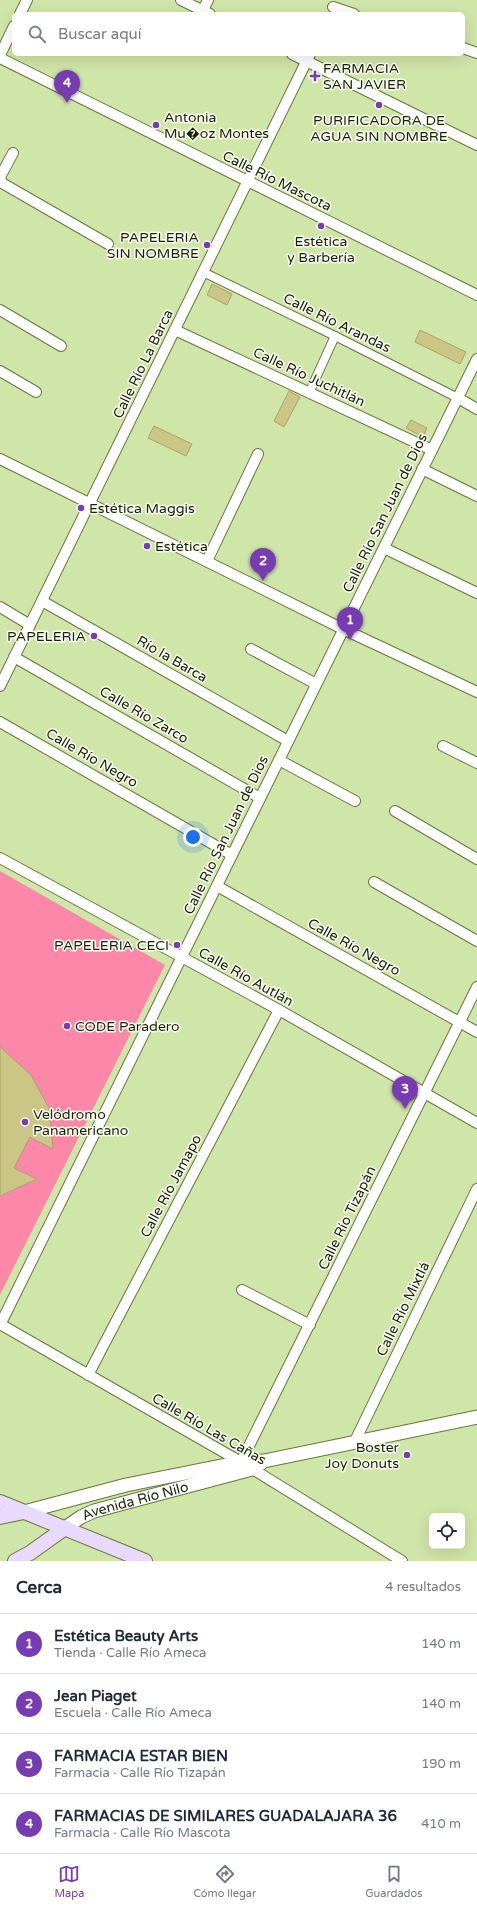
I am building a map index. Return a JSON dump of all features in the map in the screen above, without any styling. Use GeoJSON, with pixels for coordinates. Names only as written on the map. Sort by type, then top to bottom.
{"type":"FeatureCollection","features":[{"type":"Feature","properties":{"kind":"main road"},"geometry":{"type":"LineString","coordinates":[[0,1502],[65,1528],[133,1559]]}},
{"type":"Feature","properties":{"kind":"main road","name":"Avenida Río Nilo"},"geometry":{"type":"LineString","coordinates":[[0,1517],[24,1512]]}},
{"type":"Feature","properties":{"kind":"main road","name":"Avenida Río Nilo"},"geometry":{"type":"LineString","coordinates":[[15,1561],[30,1553],[65,1528]]}},
{"type":"Feature","properties":{"kind":"street"},"geometry":{"type":"LineString","coordinates":[[21,12],[27,0]]}},
{"type":"Feature","properties":{"kind":"street"},"geometry":{"type":"LineString","coordinates":[[182,0],[206,12],[208,0]]}},
{"type":"Feature","properties":{"kind":"street"},"geometry":{"type":"LineString","coordinates":[[333,7],[348,12]]}},
{"type":"Feature","properties":{"kind":"street"},"geometry":{"type":"LineString","coordinates":[[0,55],[12,30]]}},
{"type":"Feature","properties":{"kind":"street"},"geometry":{"type":"LineString","coordinates":[[465,49],[477,53]]}},
{"type":"Feature","properties":{"kind":"street","name":"Calle Río Mascota"},"geometry":{"type":"LineString","coordinates":[[0,58],[477,295]]}},
{"type":"Feature","properties":{"kind":"street"},"geometry":{"type":"LineString","coordinates":[[309,58],[477,145]]}},
{"type":"Feature","properties":{"kind":"street","name":"Calle Río La Barca"},"geometry":{"type":"LineString","coordinates":[[0,686],[309,58]]}},
{"type":"Feature","properties":{"kind":"street"},"geometry":{"type":"LineString","coordinates":[[12,153],[1,170],[0,177],[4,184],[108,244]]}},
{"type":"Feature","properties":{"kind":"street","name":"Calle Río Arandas"},"geometry":{"type":"LineString","coordinates":[[203,272],[458,398]]}},
{"type":"Feature","properties":{"kind":"street"},"geometry":{"type":"LineString","coordinates":[[0,310],[61,346]]}},
{"type":"Feature","properties":{"kind":"street","name":"Calle Río Juchitlán"},"geometry":{"type":"LineString","coordinates":[[175,330],[432,450]]}},
{"type":"Feature","properties":{"kind":"street"},"geometry":{"type":"LineString","coordinates":[[309,393],[335,336]]}},
{"type":"Feature","properties":{"kind":"street","name":"Calle Río San Juan de Dios"},"geometry":{"type":"LineString","coordinates":[[0,1324],[477,359]]}},
{"type":"Feature","properties":{"kind":"street"},"geometry":{"type":"LineString","coordinates":[[0,371],[36,392]]}},
{"type":"Feature","properties":{"kind":"street"},"geometry":{"type":"LineString","coordinates":[[458,398],[477,409]]}},
{"type":"Feature","properties":{"kind":"street"},"geometry":{"type":"LineString","coordinates":[[207,561],[258,454]]}},
{"type":"Feature","properties":{"kind":"street"},"geometry":{"type":"LineString","coordinates":[[0,459],[343,629],[477,692]]}},
{"type":"Feature","properties":{"kind":"street"},"geometry":{"type":"LineString","coordinates":[[422,469],[477,496]]}},
{"type":"Feature","properties":{"kind":"street"},"geometry":{"type":"LineString","coordinates":[[384,548],[477,593]]}},
{"type":"Feature","properties":{"kind":"street","name":"Río la Barca"},"geometry":{"type":"LineString","coordinates":[[42,601],[288,741]]}},
{"type":"Feature","properties":{"kind":"street"},"geometry":{"type":"LineString","coordinates":[[0,607],[30,625]]}},
{"type":"Feature","properties":{"kind":"street"},"geometry":{"type":"LineString","coordinates":[[251,649],[316,684]]}},
{"type":"Feature","properties":{"kind":"street","name":"Calle Río Zarco"},"geometry":{"type":"LineString","coordinates":[[14,657],[260,798]]}},
{"type":"Feature","properties":{"kind":"street","name":"Calle Río Negro"},"geometry":{"type":"LineString","coordinates":[[0,722],[232,855]]}},
{"type":"Feature","properties":{"kind":"street"},"geometry":{"type":"LineString","coordinates":[[443,746],[477,763]]}},
{"type":"Feature","properties":{"kind":"street"},"geometry":{"type":"LineString","coordinates":[[279,760],[355,801]]}},
{"type":"Feature","properties":{"kind":"street"},"geometry":{"type":"LineString","coordinates":[[395,811],[477,859]]}},
{"type":"Feature","properties":{"kind":"street","name":"Calle Río Autlán"},"geometry":{"type":"LineString","coordinates":[[0,858],[279,1010],[477,1123]]}},
{"type":"Feature","properties":{"kind":"street"},"geometry":{"type":"LineString","coordinates":[[374,882],[477,941]]}},
{"type":"Feature","properties":{"kind":"street","name":"Calle Río Negro"},"geometry":{"type":"LineString","coordinates":[[216,886],[477,1032]]}},
{"type":"Feature","properties":{"kind":"street","name":"Calle Río Tizapán"},"geometry":{"type":"LineString","coordinates":[[247,1466],[310,1325],[477,987]]}},
{"type":"Feature","properties":{"kind":"street","name":"Calle Río Jamapo"},"geometry":{"type":"LineString","coordinates":[[88,1375],[279,1010]]}},
{"type":"Feature","properties":{"kind":"street","name":"Calle Río Mixtlá"},"geometry":{"type":"LineString","coordinates":[[355,1441],[477,1189]]}},
{"type":"Feature","properties":{"kind":"street"},"geometry":{"type":"LineString","coordinates":[[242,1290],[310,1325]]}},
{"type":"Feature","properties":{"kind":"street","name":"Calle Río Las Cañas"},"geometry":{"type":"LineString","coordinates":[[0,1324],[247,1466],[402,1561]]}},
{"type":"Feature","properties":{"kind":"street","name":"Avenida Río Nilo"},"geometry":{"type":"LineString","coordinates":[[65,1528],[81,1517],[94,1511],[264,1461],[476,1415]]}},
{"type":"Feature","properties":{"kind":"street","name":"Avenida Río Nilo"},"geometry":{"type":"LineString","coordinates":[[24,1512],[126,1485],[247,1466]]}},
{"type":"Feature","properties":{"kind":"shaded area","name":"CODE Paradero"},"geometry":{"type":"Polygon","coordinates":[[[0,871],[165,965],[0,1295],[0,871]]]}},
{"type":"Feature","properties":{"kind":"building"},"geometry":{"type":"Polygon","coordinates":[[[212,284],[232,294],[227,305],[207,295],[212,284]]]}},
{"type":"Feature","properties":{"kind":"building"},"geometry":{"type":"Polygon","coordinates":[[[420,330],[466,352],[460,364],[415,342],[420,330]]]}},
{"type":"Feature","properties":{"kind":"building"},"geometry":{"type":"Polygon","coordinates":[[[289,391],[300,397],[284,427],[274,421],[289,391]]]}},
{"type":"Feature","properties":{"kind":"building"},"geometry":{"type":"Polygon","coordinates":[[[411,420],[427,428],[423,437],[406,428],[411,420]]]}},
{"type":"Feature","properties":{"kind":"building"},"geometry":{"type":"Polygon","coordinates":[[[154,426],[192,444],[186,456],[148,438],[154,426]]]}},
{"type":"Feature","properties":{"kind":"building","name":"Velódromo Panamericano"},"geometry":{"type":"Polygon","coordinates":[[[0,1047],[31,1075],[49,1108],[53,1149],[30,1137],[14,1168],[37,1179],[0,1196],[0,1047]]]}},
{"type":"Feature","properties":{"kind":"place","name":"FARMACIA SAN JAVIER"},"geometry":{"type":"Point","coordinates":[315,76]}},
{"type":"Feature","properties":{"kind":"place","name":"FARMACIAS DE SIMILARES GUADALAJARA 36"},"geometry":{"type":"Point","coordinates":[67,103]}},
{"type":"Feature","properties":{"kind":"place","name":"PURIFICADORA DE AGUA SIN NOMBRE"},"geometry":{"type":"Point","coordinates":[379,105]}},
{"type":"Feature","properties":{"kind":"place","name":"Antonia Mu�oz Montes"},"geometry":{"type":"Point","coordinates":[156,125]}},
{"type":"Feature","properties":{"kind":"place","name":"Estética y Barbería"},"geometry":{"type":"Point","coordinates":[321,226]}},
{"type":"Feature","properties":{"kind":"place","name":"PAPELERIA SIN NOMBRE"},"geometry":{"type":"Point","coordinates":[207,245]}},
{"type":"Feature","properties":{"kind":"place","name":"Estética Maggis"},"geometry":{"type":"Point","coordinates":[81,508]}},
{"type":"Feature","properties":{"kind":"place","name":"Estética"},"geometry":{"type":"Point","coordinates":[147,546]}},
{"type":"Feature","properties":{"kind":"place","name":"Jean Piaget"},"geometry":{"type":"Point","coordinates":[263,581]}},
{"type":"Feature","properties":{"kind":"place","name":"PAPELERIA"},"geometry":{"type":"Point","coordinates":[94,636]}},
{"type":"Feature","properties":{"kind":"place","name":"Estética Beauty Arts"},"geometry":{"type":"Point","coordinates":[350,640]}},
{"type":"Feature","properties":{"kind":"place","name":"PAPELERIA CECI"},"geometry":{"type":"Point","coordinates":[177,945]}},
{"type":"Feature","properties":{"kind":"place","name":"CODE Paradero"},"geometry":{"type":"Point","coordinates":[67,1026]}},
{"type":"Feature","properties":{"kind":"place","name":"FARMACIA ESTAR BIEN"},"geometry":{"type":"Point","coordinates":[405,1109]}},
{"type":"Feature","properties":{"kind":"place","name":"Velódromo Panamericano"},"geometry":{"type":"Point","coordinates":[25,1122]}},
{"type":"Feature","properties":{"kind":"place","name":"Boster Joy Donuts"},"geometry":{"type":"Point","coordinates":[407,1455]}}]}
